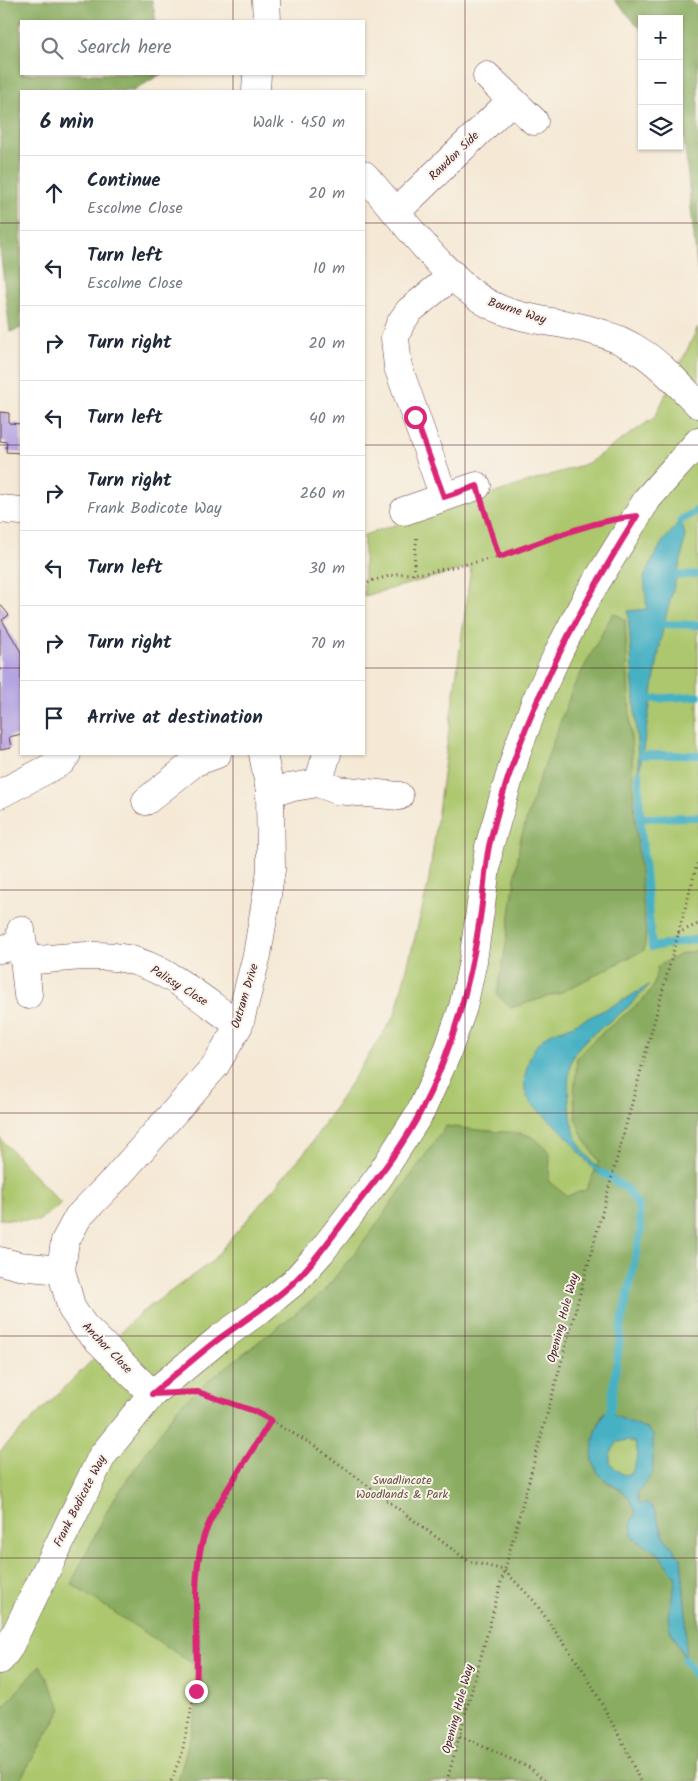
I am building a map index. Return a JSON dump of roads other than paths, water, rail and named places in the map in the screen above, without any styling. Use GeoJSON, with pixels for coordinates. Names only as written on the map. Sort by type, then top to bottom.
{"type":"FeatureCollection","features":[{"type":"Feature","properties":{"kind":"street"},"geometry":{"type":"LineString","coordinates":[[266,0],[267,20]]}},
{"type":"Feature","properties":{"kind":"street"},"geometry":{"type":"LineString","coordinates":[[256,90],[257,75]]}},
{"type":"Feature","properties":{"kind":"street"},"geometry":{"type":"LineString","coordinates":[[487,76],[534,121]]}},
{"type":"Feature","properties":{"kind":"street","name":"Rawdon Side"},"geometry":{"type":"LineString","coordinates":[[396,212],[512,100]]}},
{"type":"Feature","properties":{"kind":"street","name":"Bourne Way"},"geometry":{"type":"LineString","coordinates":[[365,176],[452,275],[476,296],[493,306],[538,320],[604,334],[634,346],[650,356],[698,404]]}},
{"type":"Feature","properties":{"kind":"street"},"geometry":{"type":"LineString","coordinates":[[452,275],[409,311],[400,324],[395,338],[398,367],[423,504],[477,486]]}},
{"type":"Feature","properties":{"kind":"street","name":"Frank Bodicote Way"},"geometry":{"type":"LineString","coordinates":[[0,1660],[8,1649],[102,1456],[152,1394],[218,1339],[261,1309],[294,1282],[321,1252],[379,1177],[422,1111],[447,1054],[463,1007],[475,951],[489,847],[518,748],[535,703],[587,597],[648,498],[698,442]]}},
{"type":"Feature","properties":{"kind":"street"},"geometry":{"type":"LineString","coordinates":[[0,509],[20,511]]}},
{"type":"Feature","properties":{"kind":"street"},"geometry":{"type":"LineString","coordinates":[[0,794],[61,762],[66,755]]}},
{"type":"Feature","properties":{"kind":"street"},"geometry":{"type":"LineString","coordinates":[[146,801],[196,762],[214,755]]}},
{"type":"Feature","properties":{"kind":"street","name":"Outram Drive"},"geometry":{"type":"LineString","coordinates":[[61,1270],[66,1241],[78,1217],[115,1180],[215,1066],[239,1025],[257,955],[266,905],[271,850],[270,791],[263,755]]}},
{"type":"Feature","properties":{"kind":"street"},"geometry":{"type":"LineString","coordinates":[[318,783],[327,755]]}},
{"type":"Feature","properties":{"kind":"street"},"geometry":{"type":"LineString","coordinates":[[270,791],[318,783],[337,790],[399,796]]}},
{"type":"Feature","properties":{"kind":"street","name":"Palissy Close"},"geometry":{"type":"LineString","coordinates":[[28,995],[17,946],[96,957],[127,959],[149,966],[175,981],[239,1025]]}},
{"type":"Feature","properties":{"kind":"street"},"geometry":{"type":"LineString","coordinates":[[0,1262],[61,1270]]}},
{"type":"Feature","properties":{"kind":"street","name":"Anchor Close"},"geometry":{"type":"LineString","coordinates":[[61,1270],[72,1308],[84,1326],[152,1394]]}},
{"type":"Feature","properties":{"kind":"water"},"geometry":{"type":"Polygon","coordinates":[[[681,520],[685,535],[682,556],[663,627],[639,773],[628,611],[647,609],[644,577],[661,544],[681,520]]]}},
{"type":"Feature","properties":{"kind":"water"},"geometry":{"type":"Polygon","coordinates":[[[649,985],[627,1008],[585,1040],[572,1059],[568,1082],[574,1131],[582,1149],[603,1173],[600,1175],[560,1129],[530,1102],[525,1087],[528,1064],[534,1048],[546,1036],[601,1012],[649,985]]]}},
{"type":"Feature","properties":{"kind":"water"},"geometry":{"type":"Polygon","coordinates":[[[605,1412],[645,1428],[653,1435],[653,1473],[637,1493],[639,1504],[646,1503],[654,1509],[664,1537],[681,1558],[686,1613],[685,1659],[670,1629],[668,1615],[676,1578],[658,1553],[632,1537],[631,1522],[636,1512],[629,1497],[602,1477],[593,1462],[592,1454],[595,1436],[605,1412]],[[628,1440],[618,1442],[611,1452],[611,1464],[624,1475],[632,1473],[638,1454],[635,1443],[628,1440]]]}},
{"type":"Feature","properties":{"kind":"waterway"},"geometry":{"type":"LineString","coordinates":[[681,520],[698,510]]}},
{"type":"Feature","properties":{"kind":"waterway"},"geometry":{"type":"LineString","coordinates":[[675,576],[698,574]]}},
{"type":"Feature","properties":{"kind":"waterway"},"geometry":{"type":"LineString","coordinates":[[664,624],[698,625]]}},
{"type":"Feature","properties":{"kind":"waterway"},"geometry":{"type":"LineString","coordinates":[[651,699],[698,696]]}},
{"type":"Feature","properties":{"kind":"waterway"},"geometry":{"type":"LineString","coordinates":[[642,755],[698,755]]}},
{"type":"Feature","properties":{"kind":"waterway"},"geometry":{"type":"LineString","coordinates":[[639,773],[640,818],[652,947],[698,939]]}},
{"type":"Feature","properties":{"kind":"waterway"},"geometry":{"type":"LineString","coordinates":[[640,818],[698,817]]}},
{"type":"Feature","properties":{"kind":"waterway"},"geometry":{"type":"LineString","coordinates":[[603,1173],[628,1190],[638,1206],[641,1230],[622,1322],[610,1413]]}},
{"type":"Feature","properties":{"kind":"waterway"},"geometry":{"type":"LineString","coordinates":[[685,1659],[698,1679]]}},
{"type":"Feature","properties":{"kind":"park label","name":"Swadlincote Woodlands & Park"},"geometry":{"type":"Point","coordinates":[402,1487]}}]}
